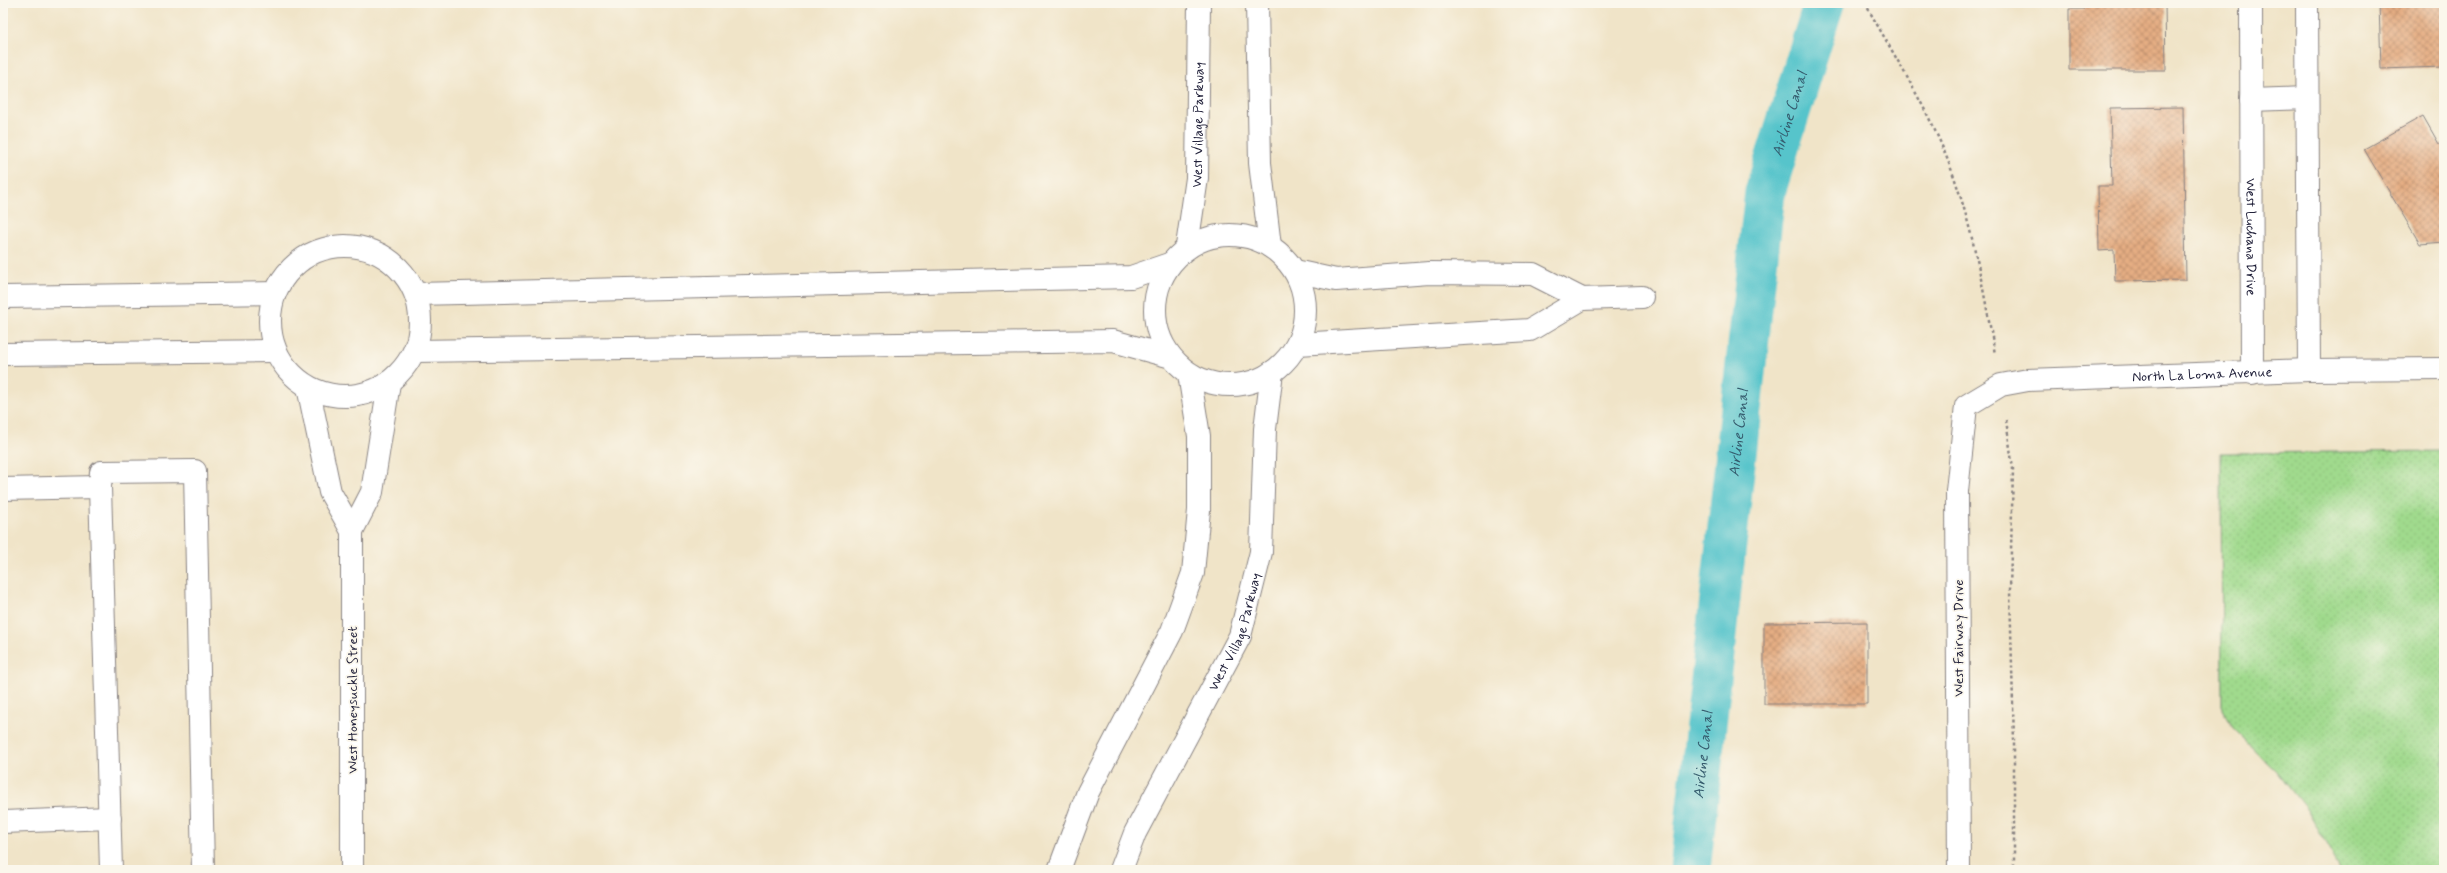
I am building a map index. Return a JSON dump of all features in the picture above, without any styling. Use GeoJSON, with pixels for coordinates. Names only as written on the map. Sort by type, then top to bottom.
{"type":"FeatureCollection","features":[{"type":"Feature","properties":{"kind":"street","name":"West Village Parkway"},"geometry":{"type":"LineString","coordinates":[[1187,246],[1197,178],[1199,3]]}},
{"type":"Feature","properties":{"kind":"street"},"geometry":{"type":"LineString","coordinates":[[1257,3],[1260,163],[1270,246]]}},
{"type":"Feature","properties":{"kind":"street","name":"West Luchana Drive"},"geometry":{"type":"LineString","coordinates":[[2251,3],[2252,373]]}},
{"type":"Feature","properties":{"kind":"street"},"geometry":{"type":"LineString","coordinates":[[2307,3],[2309,370]]}},
{"type":"Feature","properties":{"kind":"street"},"geometry":{"type":"LineString","coordinates":[[2251,100],[2307,98]]}},
{"type":"Feature","properties":{"kind":"street"},"geometry":{"type":"LineString","coordinates":[[1234,234],[1258,239],[1270,246],[1279,252],[1295,271],[1305,295],[1305,320],[1298,344],[1283,365],[1262,379],[1237,386],[1212,384],[1189,374],[1171,357],[1158,335],[1154,310],[1158,286],[1169,264],[1187,246],[1209,236],[1234,234]]}},
{"type":"Feature","properties":{"kind":"street"},"geometry":{"type":"LineString","coordinates":[[347,246],[364,248],[381,254],[396,264],[416,294],[421,310],[421,328],[415,351],[402,371],[389,383],[366,395],[348,397],[329,395],[308,387],[296,378],[274,351],[270,330],[275,293],[285,276],[308,256],[329,247],[347,246]]}},
{"type":"Feature","properties":{"kind":"street"},"geometry":{"type":"LineString","coordinates":[[416,294],[1131,277],[1169,264]]}},
{"type":"Feature","properties":{"kind":"street"},"geometry":{"type":"LineString","coordinates":[[1295,271],[1336,280],[1429,273],[1533,274],[1582,299]]}},
{"type":"Feature","properties":{"kind":"street"},"geometry":{"type":"LineString","coordinates":[[3,297],[275,293]]}},
{"type":"Feature","properties":{"kind":"street"},"geometry":{"type":"LineString","coordinates":[[1298,344],[1530,330],[1582,299],[1642,297]]}},
{"type":"Feature","properties":{"kind":"street"},"geometry":{"type":"LineString","coordinates":[[415,351],[1113,341],[1171,357]]}},
{"type":"Feature","properties":{"kind":"street"},"geometry":{"type":"LineString","coordinates":[[3,354],[274,351]]}},
{"type":"Feature","properties":{"kind":"street","name":"North La Loma Avenue"},"geometry":{"type":"LineString","coordinates":[[1966,406],[2001,385],[2028,380],[2309,370],[2444,369]]}},
{"type":"Feature","properties":{"kind":"street","name":"West Village Parkway"},"geometry":{"type":"LineString","coordinates":[[1121,870],[1135,833],[1240,636],[1261,552],[1266,429],[1272,372]]}},
{"type":"Feature","properties":{"kind":"street"},"geometry":{"type":"LineString","coordinates":[[1059,870],[1062,858],[1088,792],[1172,631],[1193,573],[1199,510],[1199,436],[1189,374]]}},
{"type":"Feature","properties":{"kind":"street","name":"West Honeysuckle Street"},"geometry":{"type":"LineString","coordinates":[[352,870],[352,531],[372,492],[389,383]]}},
{"type":"Feature","properties":{"kind":"street","name":"West Honeysuckle Street"},"geometry":{"type":"LineString","coordinates":[[308,387],[330,492],[352,531]]}},
{"type":"Feature","properties":{"kind":"street","name":"West Fairway Drive"},"geometry":{"type":"LineString","coordinates":[[1959,870],[1957,491],[1966,406]]}},
{"type":"Feature","properties":{"kind":"street"},"geometry":{"type":"LineString","coordinates":[[111,870],[100,486],[101,472],[195,471],[203,870]]}},
{"type":"Feature","properties":{"kind":"street"},"geometry":{"type":"LineString","coordinates":[[3,489],[100,486]]}},
{"type":"Feature","properties":{"kind":"street"},"geometry":{"type":"LineString","coordinates":[[3,822],[110,818]]}},
{"type":"Feature","properties":{"kind":"green space"},"geometry":{"type":"Polygon","coordinates":[[[2444,451],[2444,870],[2341,870],[2307,810],[2276,771],[2232,728],[2222,709],[2221,453],[2444,451]]]}},
{"type":"Feature","properties":{"kind":"building"},"geometry":{"type":"Polygon","coordinates":[[[2084,3],[2165,3],[2166,70],[2069,70],[2069,9],[2084,9],[2084,3]]]}},
{"type":"Feature","properties":{"kind":"building"},"geometry":{"type":"Polygon","coordinates":[[[2379,3],[2444,3],[2444,67],[2381,69],[2379,3]]]}},
{"type":"Feature","properties":{"kind":"building"},"geometry":{"type":"Polygon","coordinates":[[[2183,107],[2186,280],[2115,281],[2114,250],[2099,251],[2098,186],[2112,186],[2110,108],[2183,107]]]}},
{"type":"Feature","properties":{"kind":"building"},"geometry":{"type":"Polygon","coordinates":[[[2423,116],[2439,144],[2444,144],[2444,242],[2420,244],[2364,149],[2423,116]]]}},
{"type":"Feature","properties":{"kind":"building"},"geometry":{"type":"Polygon","coordinates":[[[1867,622],[1867,704],[1764,704],[1764,623],[1867,622]]]}},
{"type":"Feature","properties":{"kind":"waterway","name":"Airline Canal"},"geometry":{"type":"LineString","coordinates":[[1690,870],[1765,192],[1824,3]]}}]}
